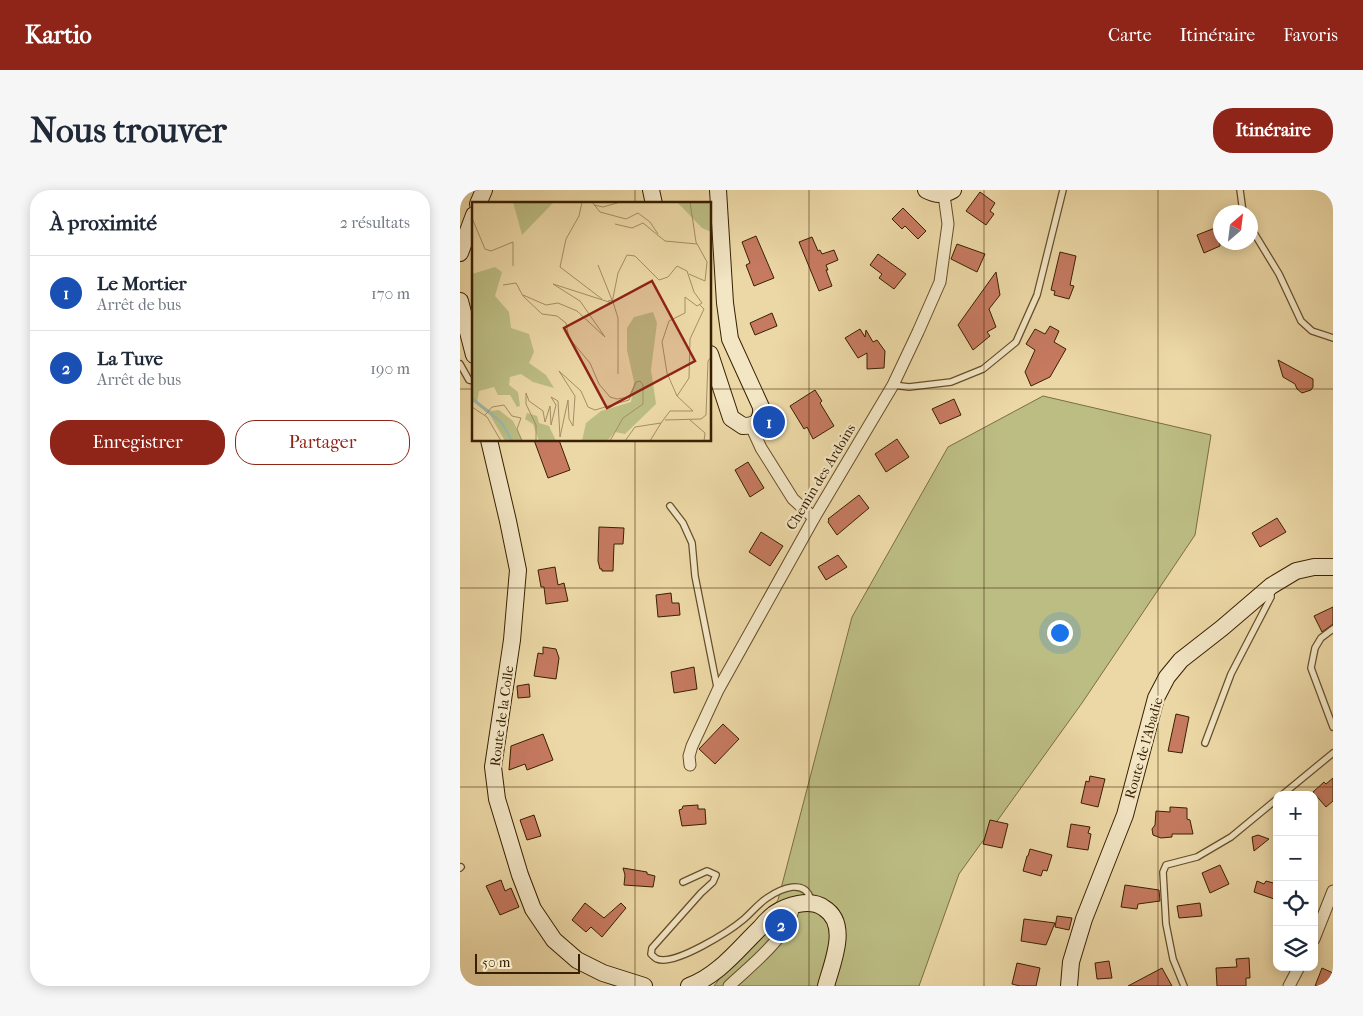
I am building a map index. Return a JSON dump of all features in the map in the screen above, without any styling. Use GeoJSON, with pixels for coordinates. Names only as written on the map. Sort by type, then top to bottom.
{"type":"FeatureCollection","features":[{"type":"Feature","properties":{"kind":"street"},"geometry":{"type":"LineString","coordinates":[[479,202],[484,190]]}},
{"type":"Feature","properties":{"kind":"street"},"geometry":{"type":"LineString","coordinates":[[711,357],[731,418],[743,426],[751,426],[760,421],[761,407],[730,340],[725,302],[718,190]]}},
{"type":"Feature","properties":{"kind":"street"},"geometry":{"type":"LineString","coordinates":[[926,190],[934,194],[948,192]]}},
{"type":"Feature","properties":{"kind":"street","name":"Chemin des Ardoins"},"geometry":{"type":"LineString","coordinates":[[690,765],[692,746],[718,690],[814,518],[893,385],[940,282],[948,224],[948,192]]}},
{"type":"Feature","properties":{"kind":"street"},"geometry":{"type":"LineString","coordinates":[[460,253],[472,220]]}},
{"type":"Feature","properties":{"kind":"street"},"geometry":{"type":"LineString","coordinates":[[460,301],[472,347]]}},
{"type":"Feature","properties":{"kind":"street"},"geometry":{"type":"LineString","coordinates":[[751,426],[761,448],[793,500],[814,518]]}},
{"type":"Feature","properties":{"kind":"street","name":"Route de la Colle"},"geometry":{"type":"LineString","coordinates":[[489,441],[518,570],[512,640],[494,767],[496,799],[520,875],[534,909],[554,940],[577,960],[603,973],[644,986]]}},
{"type":"Feature","properties":{"kind":"street","name":"Route de l'Abadie"},"geometry":{"type":"LineString","coordinates":[[1069,986],[1071,962],[1084,919],[1125,814],[1156,698],[1167,677],[1181,660],[1271,586],[1296,571],[1314,566],[1333,567]]}},
{"type":"Feature","properties":{"kind":"street"},"geometry":{"type":"LineString","coordinates":[[1318,929],[1333,891]]}},
{"type":"Feature","properties":{"kind":"street"},"geometry":{"type":"LineString","coordinates":[[689,986],[716,971],[774,914],[794,905],[811,903],[820,905],[830,911],[838,927],[826,986]]}},
{"type":"Feature","properties":{"kind":"street"},"geometry":{"type":"LineString","coordinates":[[729,986],[784,931],[793,915],[794,905]]}},
{"type":"Feature","properties":{"kind":"street"},"geometry":{"type":"LineString","coordinates":[[1289,986],[1297,971]]}},
{"type":"Feature","properties":{"kind":"lane"},"geometry":{"type":"LineString","coordinates":[[893,385],[908,387],[951,382],[983,369],[1016,342],[1037,295],[1063,190]]}},
{"type":"Feature","properties":{"kind":"lane"},"geometry":{"type":"LineString","coordinates":[[1240,190],[1242,205]]}},
{"type":"Feature","properties":{"kind":"lane"},"geometry":{"type":"LineString","coordinates":[[1258,240],[1280,274],[1301,321],[1312,332],[1333,338]]}},
{"type":"Feature","properties":{"kind":"lane"},"geometry":{"type":"LineString","coordinates":[[460,364],[469,380],[472,381]]}},
{"type":"Feature","properties":{"kind":"lane"},"geometry":{"type":"LineString","coordinates":[[670,506],[683,523],[692,542],[695,576],[718,690]]}},
{"type":"Feature","properties":{"kind":"lane"},"geometry":{"type":"LineString","coordinates":[[1205,743],[1232,674],[1271,597],[1271,586]]}},
{"type":"Feature","properties":{"kind":"lane"},"geometry":{"type":"LineString","coordinates":[[1333,629],[1321,638],[1316,648],[1311,668],[1333,727]]}},
{"type":"Feature","properties":{"kind":"lane"},"geometry":{"type":"LineString","coordinates":[[1287,791],[1333,753]]}},
{"type":"Feature","properties":{"kind":"lane"},"geometry":{"type":"LineString","coordinates":[[1184,986],[1173,959],[1166,924],[1163,872],[1166,865],[1197,857],[1231,837],[1273,802]]}},
{"type":"Feature","properties":{"kind":"lane"},"geometry":{"type":"LineString","coordinates":[[683,882],[707,871],[716,875],[713,882],[684,911],[652,948],[651,954],[657,959],[670,960],[689,953],[724,934],[743,920],[765,899],[784,889],[800,887],[805,889],[809,893],[811,903]]}},
{"type":"Feature","properties":{"kind":"green space"},"geometry":{"type":"Polygon","coordinates":[[[1043,396],[1211,435],[1195,535],[1082,703],[959,874],[919,986],[714,986],[778,900],[852,617],[948,447],[1043,396]]]}},
{"type":"Feature","properties":{"kind":"building"},"geometry":{"type":"Polygon","coordinates":[[[980,192],[995,203],[990,211],[994,214],[986,225],[966,211],[980,192]]]}},
{"type":"Feature","properties":{"kind":"building"},"geometry":{"type":"Polygon","coordinates":[[[903,208],[926,231],[918,239],[905,226],[902,229],[892,219],[903,208]]]}},
{"type":"Feature","properties":{"kind":"building"},"geometry":{"type":"Polygon","coordinates":[[[1213,229],[1213,249],[1204,253],[1197,235],[1213,229]]]}},
{"type":"Feature","properties":{"kind":"building"},"geometry":{"type":"Polygon","coordinates":[[[756,236],[774,278],[754,286],[746,265],[750,263],[742,242],[756,236]]]}},
{"type":"Feature","properties":{"kind":"building"},"geometry":{"type":"Polygon","coordinates":[[[812,237],[818,251],[820,250],[822,254],[834,250],[838,260],[826,265],[832,286],[819,291],[799,242],[812,237]]]}},
{"type":"Feature","properties":{"kind":"building"},"geometry":{"type":"Polygon","coordinates":[[[957,244],[985,254],[977,272],[951,259],[957,244]]]}},
{"type":"Feature","properties":{"kind":"building"},"geometry":{"type":"Polygon","coordinates":[[[1060,252],[1076,256],[1070,285],[1074,286],[1069,299],[1054,295],[1055,291],[1051,290],[1060,252]]]}},
{"type":"Feature","properties":{"kind":"building"},"geometry":{"type":"Polygon","coordinates":[[[878,254],[906,274],[894,289],[879,278],[882,274],[870,265],[878,254]]]}},
{"type":"Feature","properties":{"kind":"building"},"geometry":{"type":"Polygon","coordinates":[[[996,272],[1000,295],[989,309],[996,327],[987,332],[990,336],[973,350],[958,325],[996,272]]]}},
{"type":"Feature","properties":{"kind":"building"},"geometry":{"type":"Polygon","coordinates":[[[772,313],[777,326],[755,335],[750,323],[772,313]]]}},
{"type":"Feature","properties":{"kind":"building"},"geometry":{"type":"Polygon","coordinates":[[[1050,326],[1059,331],[1054,342],[1066,349],[1050,377],[1031,386],[1025,372],[1035,350],[1026,344],[1035,329],[1045,334],[1050,326]]]}},
{"type":"Feature","properties":{"kind":"building"},"geometry":{"type":"Polygon","coordinates":[[[860,329],[865,337],[866,330],[873,342],[877,340],[885,351],[884,368],[867,369],[867,353],[858,358],[845,338],[860,329]]]}},
{"type":"Feature","properties":{"kind":"building"},"geometry":{"type":"Polygon","coordinates":[[[1278,360],[1313,379],[1311,390],[1302,393],[1295,384],[1283,377],[1278,360]]]}},
{"type":"Feature","properties":{"kind":"building"},"geometry":{"type":"Polygon","coordinates":[[[815,390],[822,401],[820,403],[834,426],[813,439],[807,427],[804,429],[790,406],[815,390]]]}},
{"type":"Feature","properties":{"kind":"building"},"geometry":{"type":"Polygon","coordinates":[[[954,399],[961,415],[940,424],[932,409],[954,399]]]}},
{"type":"Feature","properties":{"kind":"building"},"geometry":{"type":"Polygon","coordinates":[[[897,439],[909,457],[886,472],[875,454],[897,439]]]}},
{"type":"Feature","properties":{"kind":"building"},"geometry":{"type":"Polygon","coordinates":[[[534,441],[559,441],[570,470],[548,478],[534,441]]]}},
{"type":"Feature","properties":{"kind":"building"},"geometry":{"type":"Polygon","coordinates":[[[748,462],[764,488],[750,497],[735,470],[748,462]]]}},
{"type":"Feature","properties":{"kind":"building"},"geometry":{"type":"Polygon","coordinates":[[[859,495],[869,508],[837,535],[828,519],[859,495]]]}},
{"type":"Feature","properties":{"kind":"building"},"geometry":{"type":"Polygon","coordinates":[[[1277,518],[1286,532],[1260,547],[1252,533],[1277,518]]]}},
{"type":"Feature","properties":{"kind":"building"},"geometry":{"type":"Polygon","coordinates":[[[599,527],[624,528],[623,544],[614,544],[613,571],[602,571],[600,569],[598,561],[599,527]]]}},
{"type":"Feature","properties":{"kind":"building"},"geometry":{"type":"Polygon","coordinates":[[[761,532],[783,546],[770,566],[749,552],[761,532]]]}},
{"type":"Feature","properties":{"kind":"building"},"geometry":{"type":"Polygon","coordinates":[[[838,555],[847,567],[826,580],[818,567],[838,555]]]}},
{"type":"Feature","properties":{"kind":"building"},"geometry":{"type":"Polygon","coordinates":[[[555,567],[558,585],[564,583],[568,601],[546,604],[544,587],[541,587],[538,570],[555,567]]]}},
{"type":"Feature","properties":{"kind":"building"},"geometry":{"type":"Polygon","coordinates":[[[671,593],[672,603],[679,603],[680,615],[658,617],[656,595],[671,593]]]}},
{"type":"Feature","properties":{"kind":"building"},"geometry":{"type":"Polygon","coordinates":[[[1333,607],[1333,624],[1322,632],[1314,616],[1333,607]]]}},
{"type":"Feature","properties":{"kind":"building"},"geometry":{"type":"Polygon","coordinates":[[[543,647],[556,649],[559,658],[556,679],[534,676],[538,653],[543,654],[543,647]]]}},
{"type":"Feature","properties":{"kind":"building"},"geometry":{"type":"Polygon","coordinates":[[[694,667],[697,689],[674,693],[671,672],[694,667]]]}},
{"type":"Feature","properties":{"kind":"building"},"geometry":{"type":"Polygon","coordinates":[[[529,684],[530,697],[518,698],[517,686],[529,684]]]}},
{"type":"Feature","properties":{"kind":"building"},"geometry":{"type":"Polygon","coordinates":[[[1176,714],[1189,717],[1182,753],[1168,751],[1176,714]]]}},
{"type":"Feature","properties":{"kind":"building"},"geometry":{"type":"Polygon","coordinates":[[[723,724],[739,739],[715,764],[699,749],[723,724]]]}},
{"type":"Feature","properties":{"kind":"building"},"geometry":{"type":"Polygon","coordinates":[[[543,734],[553,760],[527,770],[525,764],[509,770],[511,746],[543,734]]]}},
{"type":"Feature","properties":{"kind":"building"},"geometry":{"type":"Polygon","coordinates":[[[1090,776],[1105,779],[1098,807],[1081,803],[1086,781],[1089,782],[1090,776]]]}},
{"type":"Feature","properties":{"kind":"building"},"geometry":{"type":"Polygon","coordinates":[[[1333,778],[1333,801],[1326,807],[1318,798],[1318,791],[1314,791],[1324,782],[1326,784],[1333,778]]]}},
{"type":"Feature","properties":{"kind":"building"},"geometry":{"type":"Polygon","coordinates":[[[698,805],[698,809],[705,809],[706,824],[682,826],[679,810],[683,806],[698,805]]]}},
{"type":"Feature","properties":{"kind":"building"},"geometry":{"type":"Polygon","coordinates":[[[1170,807],[1187,808],[1187,819],[1190,820],[1193,834],[1172,834],[1172,837],[1161,838],[1153,835],[1152,829],[1155,825],[1156,811],[1170,812],[1170,807]]]}},
{"type":"Feature","properties":{"kind":"building"},"geometry":{"type":"Polygon","coordinates":[[[534,815],[541,836],[527,840],[520,820],[534,815]]]}},
{"type":"Feature","properties":{"kind":"building"},"geometry":{"type":"Polygon","coordinates":[[[990,820],[1008,824],[1002,848],[983,844],[990,820]]]}},
{"type":"Feature","properties":{"kind":"building"},"geometry":{"type":"Polygon","coordinates":[[[1071,824],[1090,827],[1088,833],[1091,834],[1088,850],[1067,847],[1071,824]]]}},
{"type":"Feature","properties":{"kind":"building"},"geometry":{"type":"Polygon","coordinates":[[[1258,835],[1269,839],[1254,851],[1252,837],[1258,835]]]}},
{"type":"Feature","properties":{"kind":"building"},"geometry":{"type":"Polygon","coordinates":[[[1030,849],[1052,855],[1047,871],[1043,870],[1041,876],[1023,871],[1030,849]]]}},
{"type":"Feature","properties":{"kind":"building"},"geometry":{"type":"Polygon","coordinates":[[[1220,865],[1229,884],[1210,893],[1202,873],[1220,865]]]}},
{"type":"Feature","properties":{"kind":"building"},"geometry":{"type":"Polygon","coordinates":[[[623,868],[647,872],[647,874],[655,876],[653,887],[624,885],[625,875],[623,868]]]}},
{"type":"Feature","properties":{"kind":"building"},"geometry":{"type":"Polygon","coordinates":[[[501,880],[505,891],[511,888],[519,907],[500,915],[486,886],[501,880]]]}},
{"type":"Feature","properties":{"kind":"building"},"geometry":{"type":"Polygon","coordinates":[[[1257,881],[1264,884],[1266,881],[1273,883],[1273,899],[1254,892],[1257,881]]]}},
{"type":"Feature","properties":{"kind":"building"},"geometry":{"type":"Polygon","coordinates":[[[1125,885],[1159,890],[1160,901],[1138,904],[1137,909],[1121,907],[1125,885]]]}},
{"type":"Feature","properties":{"kind":"building"},"geometry":{"type":"Polygon","coordinates":[[[585,903],[604,918],[621,903],[626,908],[602,937],[591,927],[586,932],[572,920],[585,903]]]}},
{"type":"Feature","properties":{"kind":"building"},"geometry":{"type":"Polygon","coordinates":[[[1200,903],[1202,916],[1179,918],[1177,906],[1200,903]]]}},
{"type":"Feature","properties":{"kind":"building"},"geometry":{"type":"Polygon","coordinates":[[[1057,916],[1072,918],[1069,930],[1055,927],[1057,916]]]}},
{"type":"Feature","properties":{"kind":"building"},"geometry":{"type":"Polygon","coordinates":[[[1024,919],[1055,923],[1046,945],[1021,941],[1024,919]]]}},
{"type":"Feature","properties":{"kind":"building"},"geometry":{"type":"Polygon","coordinates":[[[1249,958],[1250,978],[1246,978],[1246,986],[1217,986],[1216,968],[1237,967],[1236,959],[1249,958]]]}},
{"type":"Feature","properties":{"kind":"building"},"geometry":{"type":"Polygon","coordinates":[[[1109,961],[1112,978],[1097,979],[1095,963],[1109,961]]]}},
{"type":"Feature","properties":{"kind":"building"},"geometry":{"type":"Polygon","coordinates":[[[1017,963],[1040,968],[1036,986],[1012,984],[1017,963]]]}},
{"type":"Feature","properties":{"kind":"building"},"geometry":{"type":"Polygon","coordinates":[[[1162,968],[1172,986],[1128,986],[1162,968]]]}},
{"type":"Feature","properties":{"kind":"building"},"geometry":{"type":"Polygon","coordinates":[[[1322,968],[1333,973],[1333,986],[1315,986],[1322,968]]]}},
{"type":"Feature","properties":{"kind":"place","name":"Le Mortier"},"geometry":{"type":"Point","coordinates":[769,422]}},
{"type":"Feature","properties":{"kind":"place","name":"La Tuve"},"geometry":{"type":"Point","coordinates":[781,925]}}]}
